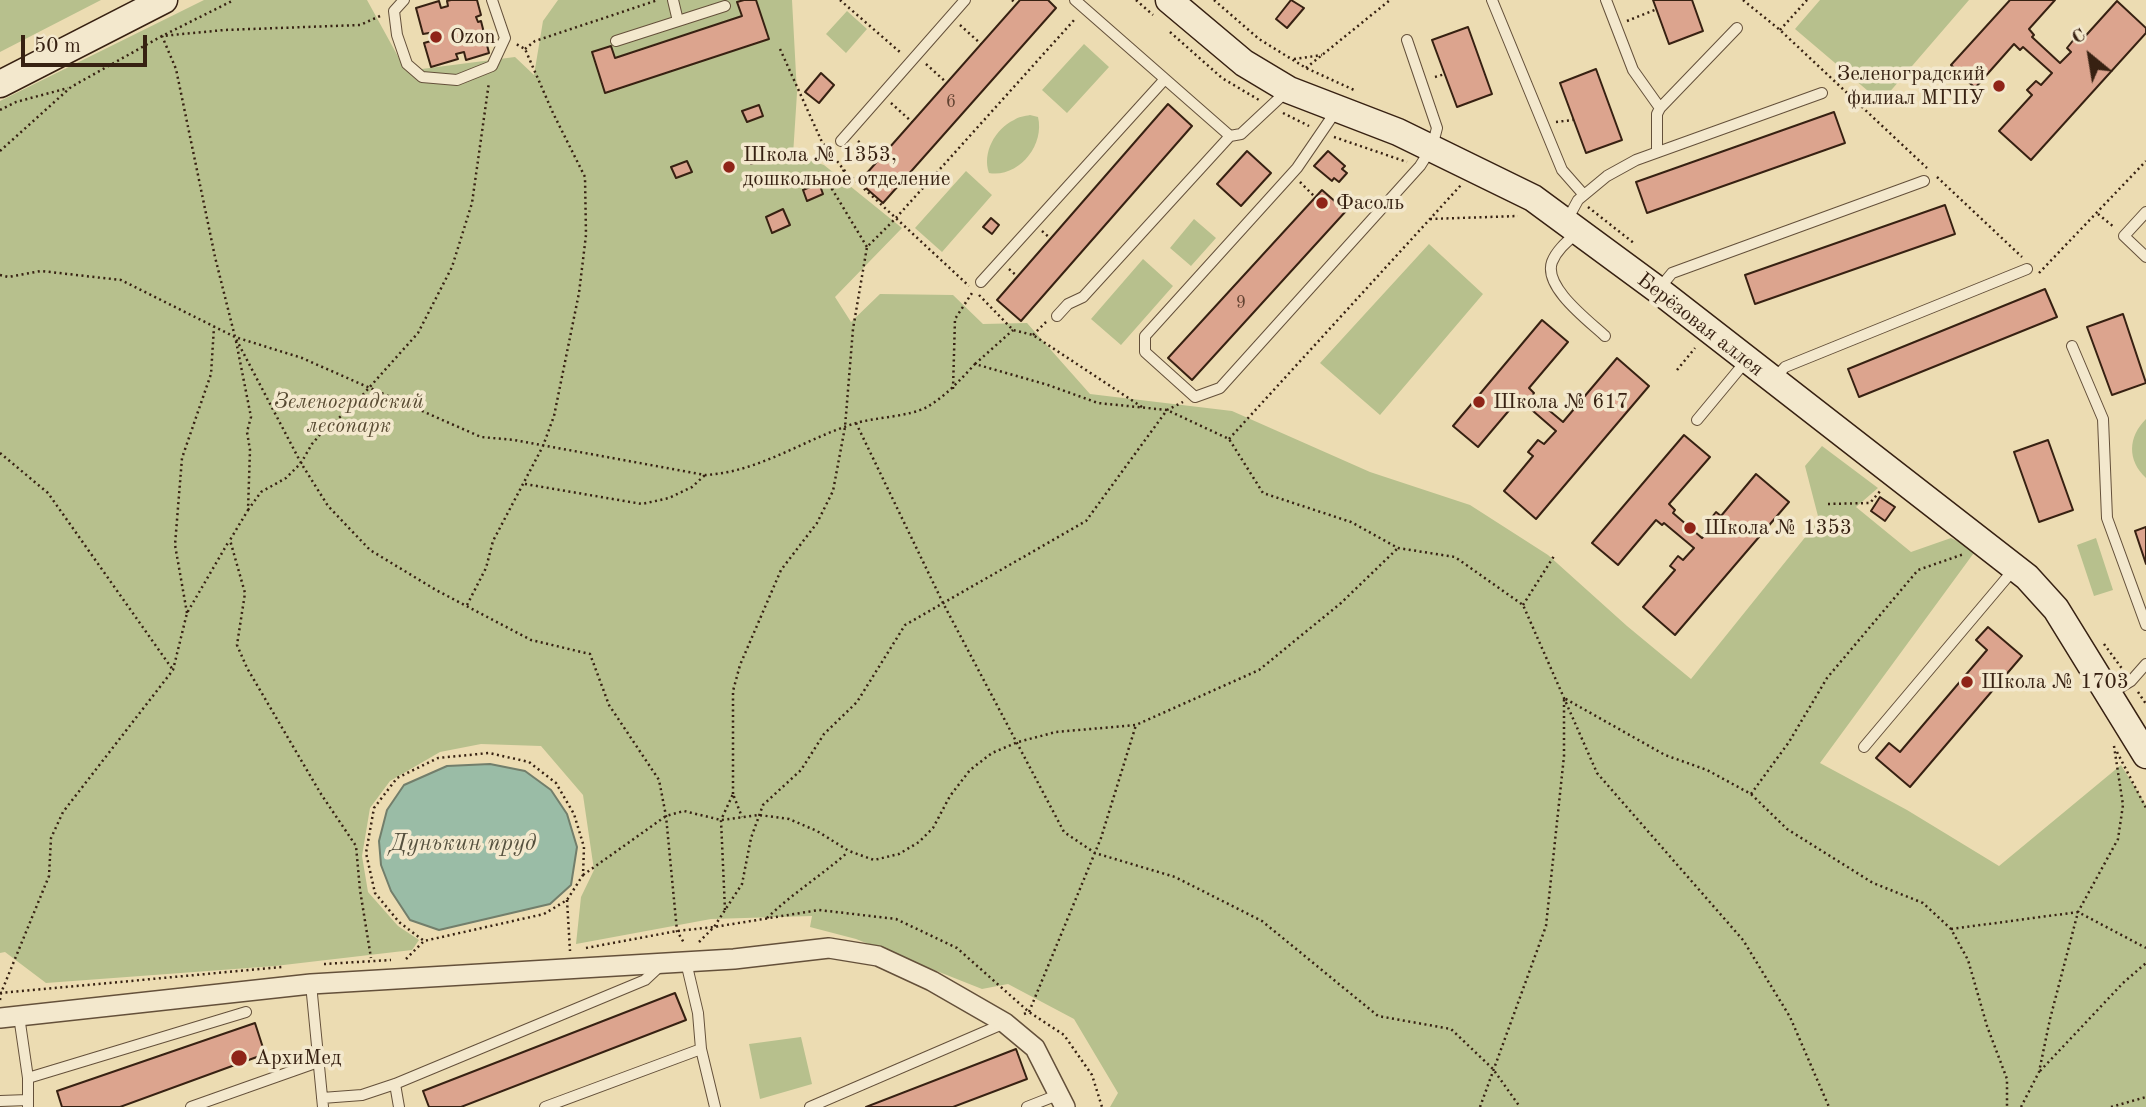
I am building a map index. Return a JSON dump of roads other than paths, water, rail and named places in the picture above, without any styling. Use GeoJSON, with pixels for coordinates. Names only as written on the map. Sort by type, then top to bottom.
{"type":"FeatureCollection","features":[{"type":"Feature","properties":{"kind":"street"},"geometry":{"type":"LineString","coordinates":[[0,84],[163,0]]}},
{"type":"Feature","properties":{"kind":"street","name":"Берёзовая аллея"},"geometry":{"type":"LineString","coordinates":[[1162,9],[1244,63],[1279,98],[1338,108],[1426,157],[1533,198],[1658,290],[2027,577],[2056,609],[2146,755]]}},
{"type":"Feature","properties":{"kind":"street"},"geometry":{"type":"LineString","coordinates":[[10,1017],[311,984],[663,963],[688,957],[829,948],[878,956],[932,981],[1005,1023],[1035,1048],[1063,1100]]}},
{"type":"Feature","properties":{"kind":"lane"},"geometry":{"type":"LineString","coordinates":[[404,0],[394,11],[397,35],[407,64],[422,77],[457,80],[492,66],[505,38],[492,0]]}},
{"type":"Feature","properties":{"kind":"lane"},"geometry":{"type":"LineString","coordinates":[[673,0],[678,21]]}},
{"type":"Feature","properties":{"kind":"lane"},"geometry":{"type":"LineString","coordinates":[[845,137],[965,0]]}},
{"type":"Feature","properties":{"kind":"lane"},"geometry":{"type":"LineString","coordinates":[[1074,0],[1230,136]]}},
{"type":"Feature","properties":{"kind":"lane"},"geometry":{"type":"LineString","coordinates":[[1492,0],[1562,170],[1584,195]]}},
{"type":"Feature","properties":{"kind":"lane"},"geometry":{"type":"LineString","coordinates":[[1606,0],[1633,70],[1660,108]]}},
{"type":"Feature","properties":{"kind":"lane"},"geometry":{"type":"LineString","coordinates":[[616,41],[725,6]]}},
{"type":"Feature","properties":{"kind":"lane"},"geometry":{"type":"LineString","coordinates":[[1657,152],[1657,114],[1660,108],[1737,27]]}},
{"type":"Feature","properties":{"kind":"lane"},"geometry":{"type":"LineString","coordinates":[[1338,108],[1323,133],[1291,174],[1144,336],[1145,352],[1195,397],[1220,388],[1426,157],[1437,128],[1407,40]]}},
{"type":"Feature","properties":{"kind":"lane"},"geometry":{"type":"LineString","coordinates":[[978,286],[1165,79]]}},
{"type":"Feature","properties":{"kind":"lane"},"geometry":{"type":"LineString","coordinates":[[1605,336],[1562,296],[1551,274],[1552,261],[1572,227],[1578,200],[1607,176],[1636,160],[1822,93]]}},
{"type":"Feature","properties":{"kind":"lane"},"geometry":{"type":"LineString","coordinates":[[1057,316],[1068,304],[1083,297],[1230,136],[1241,134],[1279,98]]}},
{"type":"Feature","properties":{"kind":"lane"},"geometry":{"type":"LineString","coordinates":[[1658,290],[1672,273],[1924,181]]}},
{"type":"Feature","properties":{"kind":"lane"},"geometry":{"type":"LineString","coordinates":[[2146,212],[2124,236],[2146,257]]}},
{"type":"Feature","properties":{"kind":"lane"},"geometry":{"type":"LineString","coordinates":[[1773,381],[1785,367],[2030,267]]}},
{"type":"Feature","properties":{"kind":"lane"},"geometry":{"type":"LineString","coordinates":[[2072,346],[2103,419],[2107,518],[2146,625]]}},
{"type":"Feature","properties":{"kind":"lane"},"geometry":{"type":"LineString","coordinates":[[1697,420],[1746,361]]}},
{"type":"Feature","properties":{"kind":"lane"},"geometry":{"type":"LineString","coordinates":[[1864,747],[2015,568]]}},
{"type":"Feature","properties":{"kind":"lane"},"geometry":{"type":"LineString","coordinates":[[2109,695],[2131,681],[2146,664]]}},
{"type":"Feature","properties":{"kind":"lane"},"geometry":{"type":"LineString","coordinates":[[688,957],[701,1049],[715,1107]]}},
{"type":"Feature","properties":{"kind":"lane"},"geometry":{"type":"LineString","coordinates":[[311,984],[323,1103],[395,1084],[645,980],[663,963]]}},
{"type":"Feature","properties":{"kind":"lane"},"geometry":{"type":"LineString","coordinates":[[28,1078],[246,1012]]}},
{"type":"Feature","properties":{"kind":"lane"},"geometry":{"type":"LineString","coordinates":[[0,1101],[28,1103],[28,1078],[10,1017]]}},
{"type":"Feature","properties":{"kind":"lane"},"geometry":{"type":"LineString","coordinates":[[810,1107],[1005,1023]]}},
{"type":"Feature","properties":{"kind":"lane"},"geometry":{"type":"LineString","coordinates":[[545,1107],[701,1049]]}},
{"type":"Feature","properties":{"kind":"lane"},"geometry":{"type":"LineString","coordinates":[[191,1107],[318,1062]]}},
{"type":"Feature","properties":{"kind":"lane"},"geometry":{"type":"LineString","coordinates":[[395,1084],[399,1107]]}},
{"type":"Feature","properties":{"kind":"lane"},"geometry":{"type":"LineString","coordinates":[[1027,1107],[1063,1100]]}},
{"type":"Feature","properties":{"kind":"water","name":"Дунькин пруд"},"geometry":{"type":"Polygon","coordinates":[[[490,764],[525,771],[551,790],[567,814],[577,847],[571,885],[550,904],[439,930],[410,920],[391,891],[381,865],[379,841],[387,810],[404,785],[447,766],[490,764]]]}},
{"type":"Feature","properties":{"kind":"place","name":"Ozon"},"geometry":{"type":"Point","coordinates":[436,37]}},
{"type":"Feature","properties":{"kind":"place","name":"Зеленоградский филиал МГПУ"},"geometry":{"type":"Point","coordinates":[1999,86]}},
{"type":"Feature","properties":{"kind":"place","name":"Школа № 1353, дошкольное отделение"},"geometry":{"type":"Point","coordinates":[729,167]}},
{"type":"Feature","properties":{"kind":"place","name":"Фасоль"},"geometry":{"type":"Point","coordinates":[1322,203]}},
{"type":"Feature","properties":{"kind":"place","name":"Школа № 617"},"geometry":{"type":"Point","coordinates":[1479,402]}},
{"type":"Feature","properties":{"kind":"place","name":"Школа № 1353"},"geometry":{"type":"Point","coordinates":[1690,528]}},
{"type":"Feature","properties":{"kind":"place","name":"Школа № 1703"},"geometry":{"type":"Point","coordinates":[1967,682]}},
{"type":"Feature","properties":{"kind":"place","name":"АрхиМед"},"geometry":{"type":"Point","coordinates":[239,1058]}},
{"type":"Feature","properties":{"kind":"park label","name":"Зеленоградский лесопарк"},"geometry":{"type":"Point","coordinates":[349,414]}}]}
